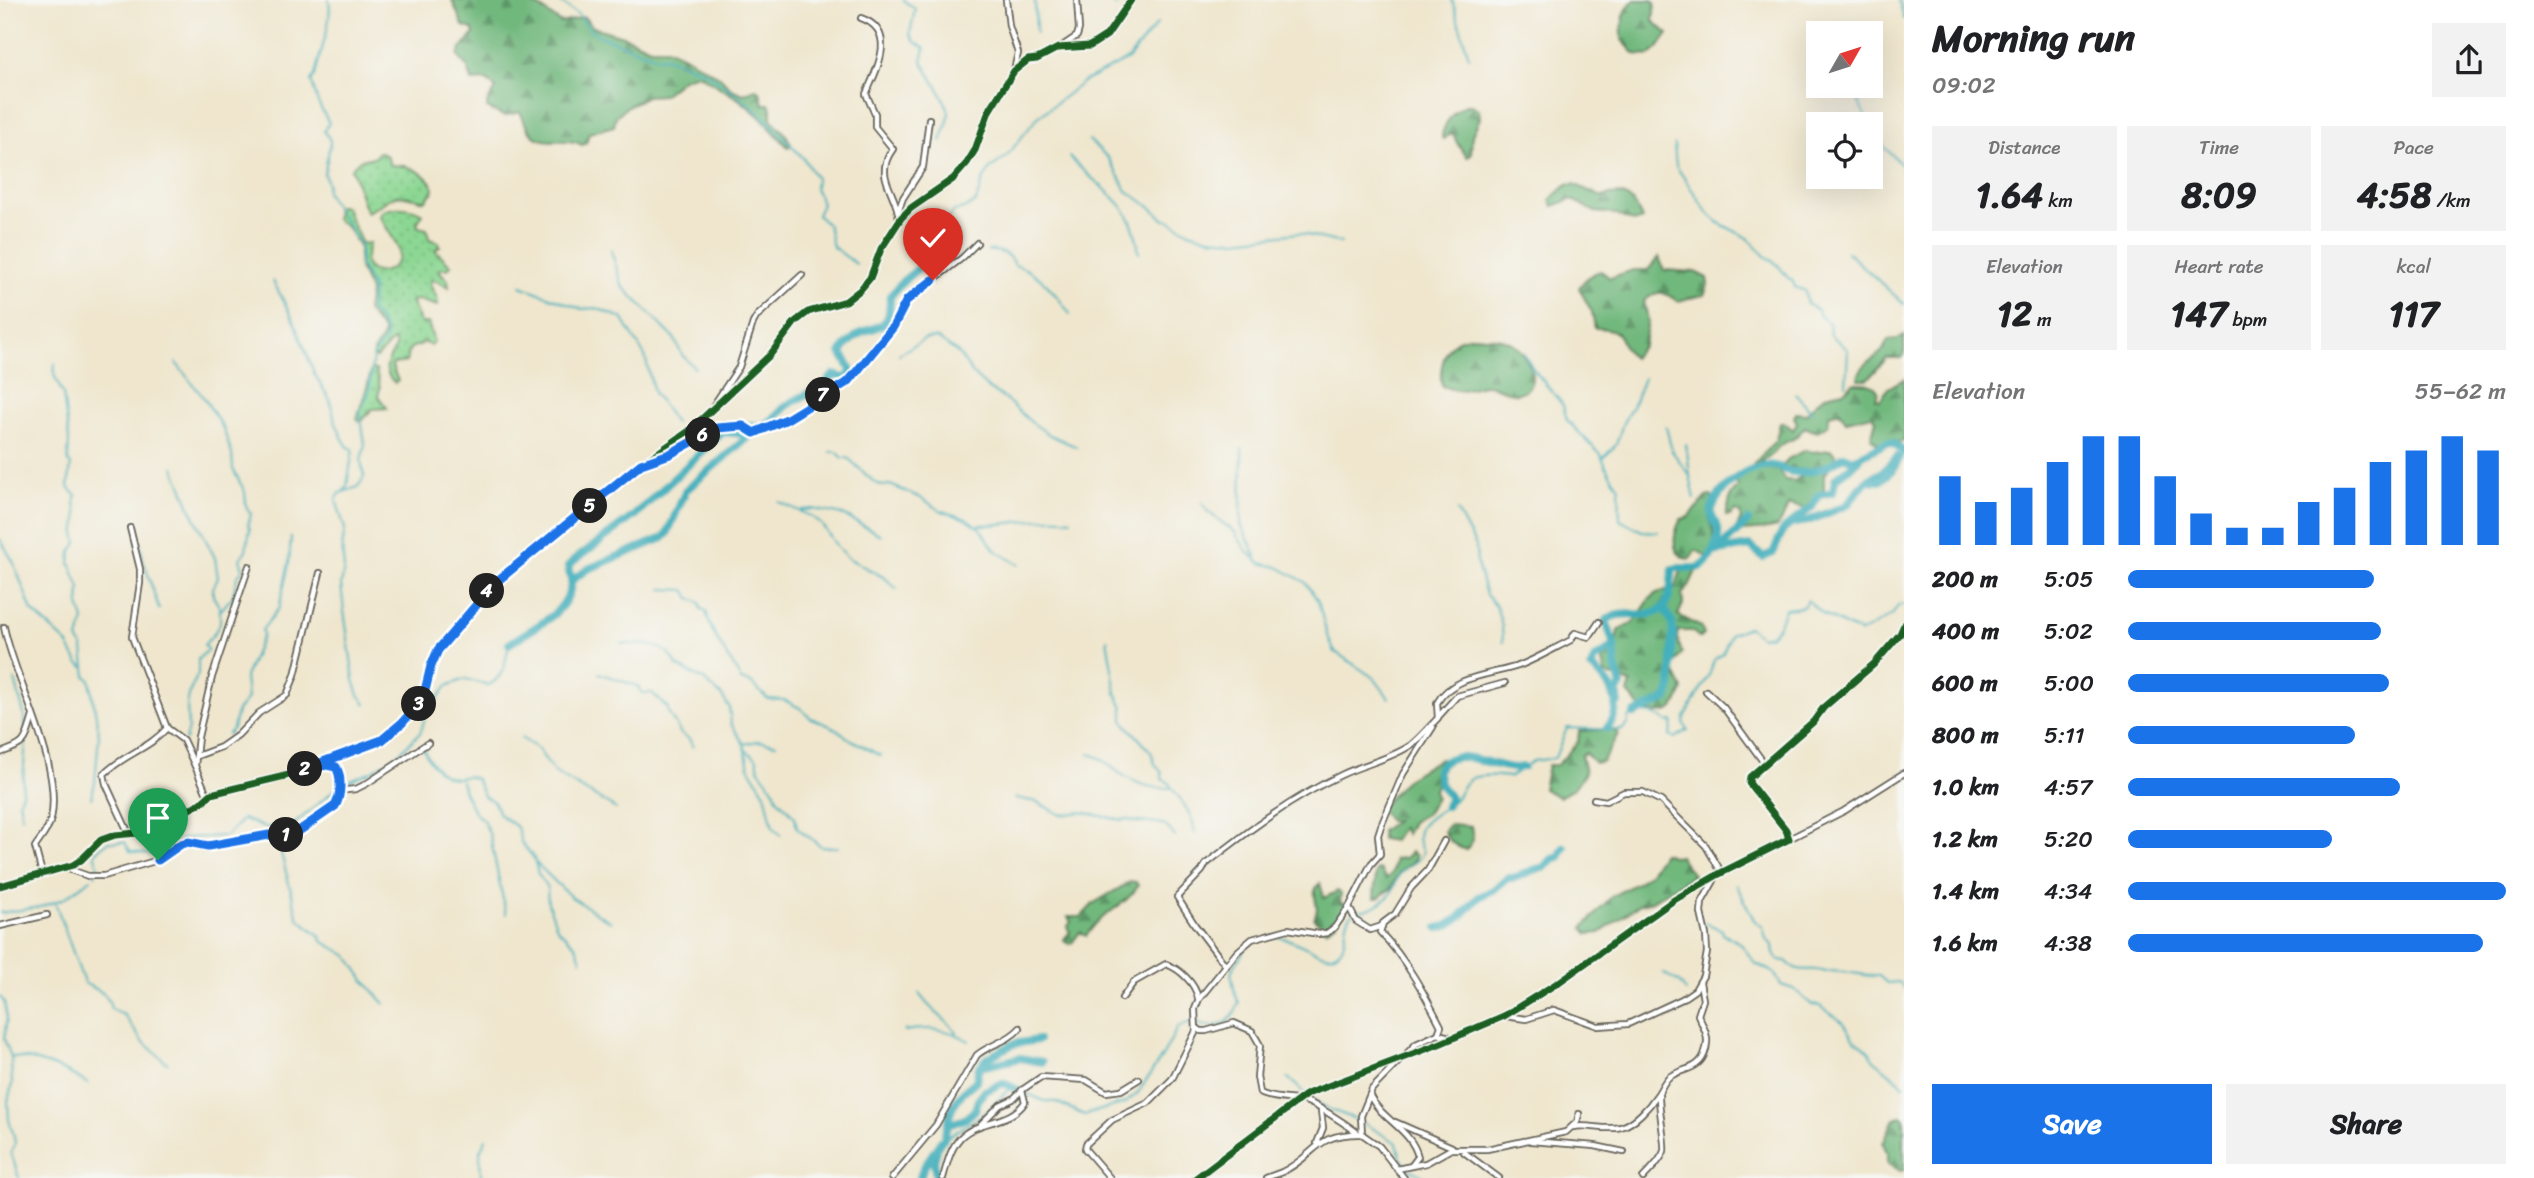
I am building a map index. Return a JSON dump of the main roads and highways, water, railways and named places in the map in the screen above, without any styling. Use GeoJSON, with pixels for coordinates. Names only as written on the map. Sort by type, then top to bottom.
{"type":"FeatureCollection","features":[{"type":"Feature","properties":{"kind":"waterway"},"geometry":{"type":"LineString","coordinates":[[329,0],[327,28],[315,76],[311,80],[318,103],[329,123],[324,131],[330,140],[324,174],[326,192],[360,245],[360,265],[372,287],[371,311],[386,333],[385,340],[373,356],[369,391],[360,411],[365,445],[361,460],[364,477],[358,487],[340,493],[336,500],[345,529],[341,585],[354,680],[359,695],[366,704]]}},
{"type":"Feature","properties":{"kind":"waterway"},"geometry":{"type":"LineString","coordinates":[[557,0],[579,15],[590,30],[602,37],[705,72],[740,97],[773,126],[804,159],[816,178],[815,188],[822,203],[817,215],[828,225],[833,247],[856,264]]}},
{"type":"Feature","properties":{"kind":"waterway"},"geometry":{"type":"LineString","coordinates":[[903,0],[915,9],[910,34],[915,42],[925,48],[922,61],[948,107],[948,120],[941,141]]}},
{"type":"Feature","properties":{"kind":"waterway"},"geometry":{"type":"LineString","coordinates":[[1035,0],[1036,33]]}},
{"type":"Feature","properties":{"kind":"waterway"},"geometry":{"type":"LineString","coordinates":[[1111,0],[1116,6]]}},
{"type":"Feature","properties":{"kind":"waterway"},"geometry":{"type":"LineString","coordinates":[[1452,0],[1469,57]]}},
{"type":"Feature","properties":{"kind":"waterway"},"geometry":{"type":"LineString","coordinates":[[1899,0],[1904,19]]}},
{"type":"Feature","properties":{"kind":"waterway"},"geometry":{"type":"LineString","coordinates":[[931,258],[955,248],[959,237],[947,220],[954,211],[976,202],[983,180],[991,168],[1006,157],[1037,118],[1083,82],[1128,59],[1157,24]]}},
{"type":"Feature","properties":{"kind":"waterway"},"geometry":{"type":"LineString","coordinates":[[1857,98],[1863,112]]}},
{"type":"Feature","properties":{"kind":"waterway"},"geometry":{"type":"LineString","coordinates":[[1089,140],[1108,158],[1127,191],[1164,220],[1169,220],[1189,232],[1209,238],[1235,240],[1299,233],[1341,243]]}},
{"type":"Feature","properties":{"kind":"waterway"},"geometry":{"type":"LineString","coordinates":[[1674,145],[1676,166],[1707,212],[1719,223],[1748,238],[1778,265],[1795,287],[1805,291],[1807,304],[1818,310],[1820,316],[1829,323],[1830,334],[1848,350],[1846,384]]}},
{"type":"Feature","properties":{"kind":"waterway"},"geometry":{"type":"LineString","coordinates":[[1883,145],[1904,166]]}},
{"type":"Feature","properties":{"kind":"waterway"},"geometry":{"type":"LineString","coordinates":[[1069,156],[1122,207],[1136,234],[1139,253]]}},
{"type":"Feature","properties":{"kind":"waterway"},"geometry":{"type":"LineString","coordinates":[[611,250],[622,286],[674,338],[682,355],[695,368]]}},
{"type":"Feature","properties":{"kind":"waterway"},"geometry":{"type":"LineString","coordinates":[[988,251],[1004,254],[1015,265],[1039,278],[1053,291],[1070,314]]}},
{"type":"Feature","properties":{"kind":"waterway"},"geometry":{"type":"LineString","coordinates":[[1847,252],[1904,304]]}},
{"type":"Feature","properties":{"kind":"waterway"},"geometry":{"type":"LineString","coordinates":[[571,579],[568,567],[572,562],[634,516],[723,432],[748,437],[748,426],[768,423],[785,407],[818,389],[834,375],[845,378],[849,376],[851,370],[841,352],[843,349],[864,331],[884,323],[889,315],[890,297],[903,281],[931,258],[940,260],[952,253]]}},
{"type":"Feature","properties":{"kind":"waterway"},"geometry":{"type":"LineString","coordinates":[[273,281],[294,321],[314,373],[330,400],[343,439],[348,447],[353,449],[347,486],[343,492]]}},
{"type":"Feature","properties":{"kind":"waterway"},"geometry":{"type":"LineString","coordinates":[[521,286],[582,309],[596,308],[622,318],[645,356],[654,393],[675,423]]}},
{"type":"Feature","properties":{"kind":"waterway"},"geometry":{"type":"LineString","coordinates":[[899,354],[925,339],[937,338],[958,353],[974,375],[990,390],[1003,397],[1031,422],[1050,435],[1077,447]]}},
{"type":"Feature","properties":{"kind":"waterway"},"geometry":{"type":"LineString","coordinates":[[1524,353],[1534,370],[1563,405],[1567,420],[1601,455],[1619,487],[1620,520],[1642,531],[1658,532]]}},
{"type":"Feature","properties":{"kind":"waterway"},"geometry":{"type":"LineString","coordinates":[[176,363],[204,398],[223,428],[232,454],[233,469],[245,492],[246,506],[251,514],[246,550],[240,559],[243,569],[237,577],[233,596],[221,610]]}},
{"type":"Feature","properties":{"kind":"waterway"},"geometry":{"type":"LineString","coordinates":[[55,364],[54,375],[63,394],[69,439],[68,462],[71,465],[68,487],[76,495],[77,543],[71,552],[70,563],[80,588],[79,605],[84,620],[78,639],[83,648],[85,668]]}},
{"type":"Feature","properties":{"kind":"waterway"},"geometry":{"type":"LineString","coordinates":[[1602,459],[1616,445],[1644,378]]}},
{"type":"Feature","properties":{"kind":"waterway"},"geometry":{"type":"LineString","coordinates":[[1796,394],[1812,412]]}},
{"type":"Feature","properties":{"kind":"waterway"},"geometry":{"type":"LineString","coordinates":[[1666,427],[1672,451],[1690,476],[1695,499]]}},
{"type":"Feature","properties":{"kind":"waterway"},"geometry":{"type":"LineString","coordinates":[[509,644],[558,611],[569,592],[572,580],[588,569],[663,538],[686,490],[748,437]]}},
{"type":"Feature","properties":{"kind":"waterway"},"geometry":{"type":"LineString","coordinates":[[1607,728],[1615,711],[1613,695],[1604,680],[1591,667],[1595,658],[1614,645],[1606,621],[1621,615],[1655,613],[1662,609],[1669,598],[1673,569],[1704,565],[1714,551],[1718,534],[1712,509],[1719,495],[1731,483],[1746,472],[1765,466],[1791,472],[1814,471],[1844,456],[1853,460],[1886,443],[1893,443],[1904,452]]}},
{"type":"Feature","properties":{"kind":"waterway"},"geometry":{"type":"LineString","coordinates":[[1686,444],[1690,475]]}},
{"type":"Feature","properties":{"kind":"waterway"},"geometry":{"type":"LineString","coordinates":[[1242,449],[1241,525],[1256,556]]}},
{"type":"Feature","properties":{"kind":"waterway"},"geometry":{"type":"LineString","coordinates":[[831,452],[848,458],[882,486],[890,485],[919,497],[942,511],[967,519],[981,529],[995,550],[1019,565]]}},
{"type":"Feature","properties":{"kind":"waterway"},"geometry":{"type":"LineString","coordinates":[[1794,523],[1808,521],[1847,505],[1866,481],[1881,473],[1897,457]]}},
{"type":"Feature","properties":{"kind":"waterway"},"geometry":{"type":"LineString","coordinates":[[1869,480],[1880,481],[1892,471],[1899,458]]}},
{"type":"Feature","properties":{"kind":"waterway"},"geometry":{"type":"LineString","coordinates":[[1712,552],[1750,546],[1763,557],[1773,553],[1783,530],[1812,507],[1819,495],[1833,492],[1835,479],[1859,460]]}},
{"type":"Feature","properties":{"kind":"waterway"},"geometry":{"type":"LineString","coordinates":[[174,467],[215,558],[218,578],[213,588],[213,596],[220,608],[220,623],[204,645],[208,650],[198,659],[198,674],[187,706],[188,728],[185,740]]}},
{"type":"Feature","properties":{"kind":"waterway"},"geometry":{"type":"LineString","coordinates":[[779,502],[811,516],[822,525],[848,558],[885,578],[897,589]]}},
{"type":"Feature","properties":{"kind":"waterway"},"geometry":{"type":"LineString","coordinates":[[1202,502],[1208,512],[1235,532],[1246,550],[1260,563],[1278,567],[1305,582],[1318,601],[1334,651],[1374,678],[1389,698]]}},
{"type":"Feature","properties":{"kind":"waterway"},"geometry":{"type":"LineString","coordinates":[[802,510],[813,509],[843,515],[881,535]]}},
{"type":"Feature","properties":{"kind":"waterway"},"geometry":{"type":"LineString","coordinates":[[1457,511],[1476,546],[1477,564],[1486,595],[1496,606],[1503,642]]}},
{"type":"Feature","properties":{"kind":"waterway"},"geometry":{"type":"LineString","coordinates":[[978,525],[1049,519],[1071,520]]}},
{"type":"Feature","properties":{"kind":"waterway"},"geometry":{"type":"LineString","coordinates":[[1718,550],[1748,521]]}},
{"type":"Feature","properties":{"kind":"waterway"},"geometry":{"type":"LineString","coordinates":[[137,529],[143,559],[159,609]]}},
{"type":"Feature","properties":{"kind":"waterway"},"geometry":{"type":"LineString","coordinates":[[228,734],[233,728],[237,711],[247,699],[245,677],[263,635],[262,630],[279,608],[289,563],[291,537]]}},
{"type":"Feature","properties":{"kind":"waterway"},"geometry":{"type":"LineString","coordinates":[[0,539],[13,561],[32,611],[67,643],[90,680],[99,735],[91,798]]}},
{"type":"Feature","properties":{"kind":"waterway"},"geometry":{"type":"LineString","coordinates":[[662,589],[685,590],[690,598],[700,603],[741,680],[751,683],[768,699],[784,700],[800,708],[811,718],[835,728],[881,756]]}},
{"type":"Feature","properties":{"kind":"waterway"},"geometry":{"type":"LineString","coordinates":[[1271,936],[1287,939],[1320,954],[1332,955],[1338,952],[1353,913],[1385,900],[1400,874],[1421,856],[1423,852],[1418,833],[1427,820],[1449,805],[1464,784],[1472,778],[1510,777],[1533,761],[1555,758],[1567,728],[1622,730],[1628,723],[1628,718],[1644,713],[1673,721],[1670,735],[1675,738],[1688,730],[1684,724],[1685,717],[1710,673],[1714,660],[1723,653],[1731,634],[1748,627],[1761,637],[1771,635],[1778,627],[1785,609],[1803,607],[1807,600],[1823,614],[1861,633],[1892,615],[1898,606],[1904,604]]}},
{"type":"Feature","properties":{"kind":"waterway"},"geometry":{"type":"LineString","coordinates":[[1634,714],[1667,699],[1671,688],[1673,633],[1672,622],[1664,608]]}},
{"type":"Feature","properties":{"kind":"waterway"},"geometry":{"type":"LineString","coordinates":[[1107,639],[1116,693],[1123,708],[1123,721],[1151,752],[1162,773],[1162,779],[1172,788]]}},
{"type":"Feature","properties":{"kind":"waterway"},"geometry":{"type":"LineString","coordinates":[[95,875],[98,866],[94,853],[108,842],[125,842],[130,851],[152,855],[185,838],[226,836],[243,819],[263,827],[291,827],[341,784],[372,771],[396,756],[420,733],[426,715],[447,686],[465,679],[489,685],[495,681],[504,667],[509,644]]}},
{"type":"Feature","properties":{"kind":"waterway"},"geometry":{"type":"LineString","coordinates":[[621,644],[661,648],[668,652],[677,666],[704,680],[722,696],[729,707],[731,724],[744,744],[749,767],[765,793],[773,827],[781,835]]}},
{"type":"Feature","properties":{"kind":"waterway"},"geometry":{"type":"LineString","coordinates":[[1614,645],[1621,686],[1618,690],[1618,702]]}},
{"type":"Feature","properties":{"kind":"waterway"},"geometry":{"type":"LineString","coordinates":[[599,673],[637,686],[642,693],[652,693],[668,708],[681,734],[689,739],[693,747]]}},
{"type":"Feature","properties":{"kind":"waterway"},"geometry":{"type":"LineString","coordinates":[[15,680],[25,718],[26,734]]}},
{"type":"Feature","properties":{"kind":"waterway"},"geometry":{"type":"LineString","coordinates":[[521,738],[537,748],[554,772],[616,809]]}},
{"type":"Feature","properties":{"kind":"waterway"},"geometry":{"type":"LineString","coordinates":[[22,817],[19,800],[22,794],[26,739]]}},
{"type":"Feature","properties":{"kind":"waterway"},"geometry":{"type":"LineString","coordinates":[[744,744],[758,741],[776,744]]}},
{"type":"Feature","properties":{"kind":"waterway"},"geometry":{"type":"LineString","coordinates":[[423,748],[435,767],[446,776],[476,779],[484,796],[494,802],[499,814],[517,827],[521,842],[534,858],[538,874],[547,887],[548,903],[557,928],[576,946],[581,960]]}},
{"type":"Feature","properties":{"kind":"waterway"},"geometry":{"type":"LineString","coordinates":[[746,750],[757,759],[759,770],[777,798],[795,817],[797,828],[822,847],[838,847]]}},
{"type":"Feature","properties":{"kind":"waterway"},"geometry":{"type":"LineString","coordinates":[[1089,754],[1102,759],[1137,783],[1150,787],[1172,788],[1190,815],[1195,833]]}},
{"type":"Feature","properties":{"kind":"waterway"},"geometry":{"type":"LineString","coordinates":[[1446,806],[1450,798],[1440,784],[1437,770],[1445,761],[1466,757],[1513,768],[1523,767]]}},
{"type":"Feature","properties":{"kind":"waterway"},"geometry":{"type":"LineString","coordinates":[[461,781],[475,813],[484,821],[490,836],[506,914]]}},
{"type":"Feature","properties":{"kind":"waterway"},"geometry":{"type":"LineString","coordinates":[[1015,798],[1037,802],[1061,815],[1081,812],[1140,823],[1158,823],[1169,829],[1175,837]]}},
{"type":"Feature","properties":{"kind":"waterway"},"geometry":{"type":"LineString","coordinates":[[1438,928],[1459,918],[1479,897],[1508,878],[1544,868],[1552,859],[1559,857],[1564,847]]}},
{"type":"Feature","properties":{"kind":"waterway"},"geometry":{"type":"LineString","coordinates":[[281,853],[298,918],[320,936],[322,941],[348,956],[385,1004]]}},
{"type":"Feature","properties":{"kind":"waterway"},"geometry":{"type":"LineString","coordinates":[[536,863],[571,897],[611,922]]}},
{"type":"Feature","properties":{"kind":"waterway"},"geometry":{"type":"LineString","coordinates":[[0,913],[40,907],[63,899],[91,879]]}},
{"type":"Feature","properties":{"kind":"waterway"},"geometry":{"type":"LineString","coordinates":[[1736,884],[1754,920],[1763,927],[1766,939],[1773,946],[1778,960],[1786,961],[1801,970],[1879,976],[1887,983],[1898,982],[1904,988]]}},
{"type":"Feature","properties":{"kind":"waterway"},"geometry":{"type":"LineString","coordinates":[[55,902],[84,983],[104,995],[111,1009],[124,1015],[142,1041],[167,1063]]}},
{"type":"Feature","properties":{"kind":"waterway"},"geometry":{"type":"LineString","coordinates":[[1706,923],[1740,943],[1755,963],[1774,973],[1781,985],[1794,989],[1812,1005],[1820,1006],[1844,1023],[1855,1040],[1871,1053],[1873,1059],[1904,1085]]}},
{"type":"Feature","properties":{"kind":"waterway"},"geometry":{"type":"LineString","coordinates":[[1026,1093],[1044,1101],[1056,1102],[1084,1115],[1125,1103],[1137,1094],[1178,1027],[1191,1022],[1213,1026],[1230,1019],[1239,1003],[1231,972],[1246,947],[1259,939]]}},
{"type":"Feature","properties":{"kind":"waterway"},"geometry":{"type":"LineString","coordinates":[[1663,973],[1679,982],[1686,991]]}},
{"type":"Feature","properties":{"kind":"waterway"},"geometry":{"type":"LineString","coordinates":[[919,993],[957,1032]]}},
{"type":"Feature","properties":{"kind":"waterway"},"geometry":{"type":"LineString","coordinates":[[0,997],[4,1002],[7,1018],[4,1039],[11,1057],[12,1084],[8,1101],[15,1144],[11,1153],[19,1178]]}},
{"type":"Feature","properties":{"kind":"waterway"},"geometry":{"type":"LineString","coordinates":[[904,1031],[938,1030],[953,1033],[969,1041]]}},
{"type":"Feature","properties":{"kind":"waterway"},"geometry":{"type":"LineString","coordinates":[[944,1138],[952,1107],[976,1081],[979,1067],[988,1058],[1013,1044],[1038,1040]]}},
{"type":"Feature","properties":{"kind":"waterway"},"geometry":{"type":"LineString","coordinates":[[11,1057],[51,1066],[88,1084]]}},
{"type":"Feature","properties":{"kind":"waterway"},"geometry":{"type":"LineString","coordinates":[[980,1067],[1020,1058],[1042,1062]]}},
{"type":"Feature","properties":{"kind":"waterway"},"geometry":{"type":"LineString","coordinates":[[1288,1078],[1309,1097],[1331,1110],[1358,1120]]}},
{"type":"Feature","properties":{"kind":"waterway"},"geometry":{"type":"LineString","coordinates":[[948,1125],[965,1119],[975,1110],[985,1091],[1003,1083],[1018,1090]]}},
{"type":"Feature","properties":{"kind":"waterway"},"geometry":{"type":"LineString","coordinates":[[941,1141],[984,1114],[1009,1089],[1018,1090]]}},
{"type":"Feature","properties":{"kind":"waterway"},"geometry":{"type":"LineString","coordinates":[[1363,1123],[1397,1143],[1401,1159],[1406,1165]]}},
{"type":"Feature","properties":{"kind":"waterway"},"geometry":{"type":"LineString","coordinates":[[481,1178],[480,1151],[486,1139]]}},
{"type":"Feature","properties":{"kind":"waterway"},"geometry":{"type":"LineString","coordinates":[[920,1178],[923,1168],[941,1141]]}},
{"type":"Feature","properties":{"kind":"waterway"},"geometry":{"type":"LineString","coordinates":[[936,1153],[936,1178]]}},
{"type":"Feature","properties":{"kind":"waterway"},"geometry":{"type":"LineString","coordinates":[[1410,1169],[1426,1178]]}}]}
